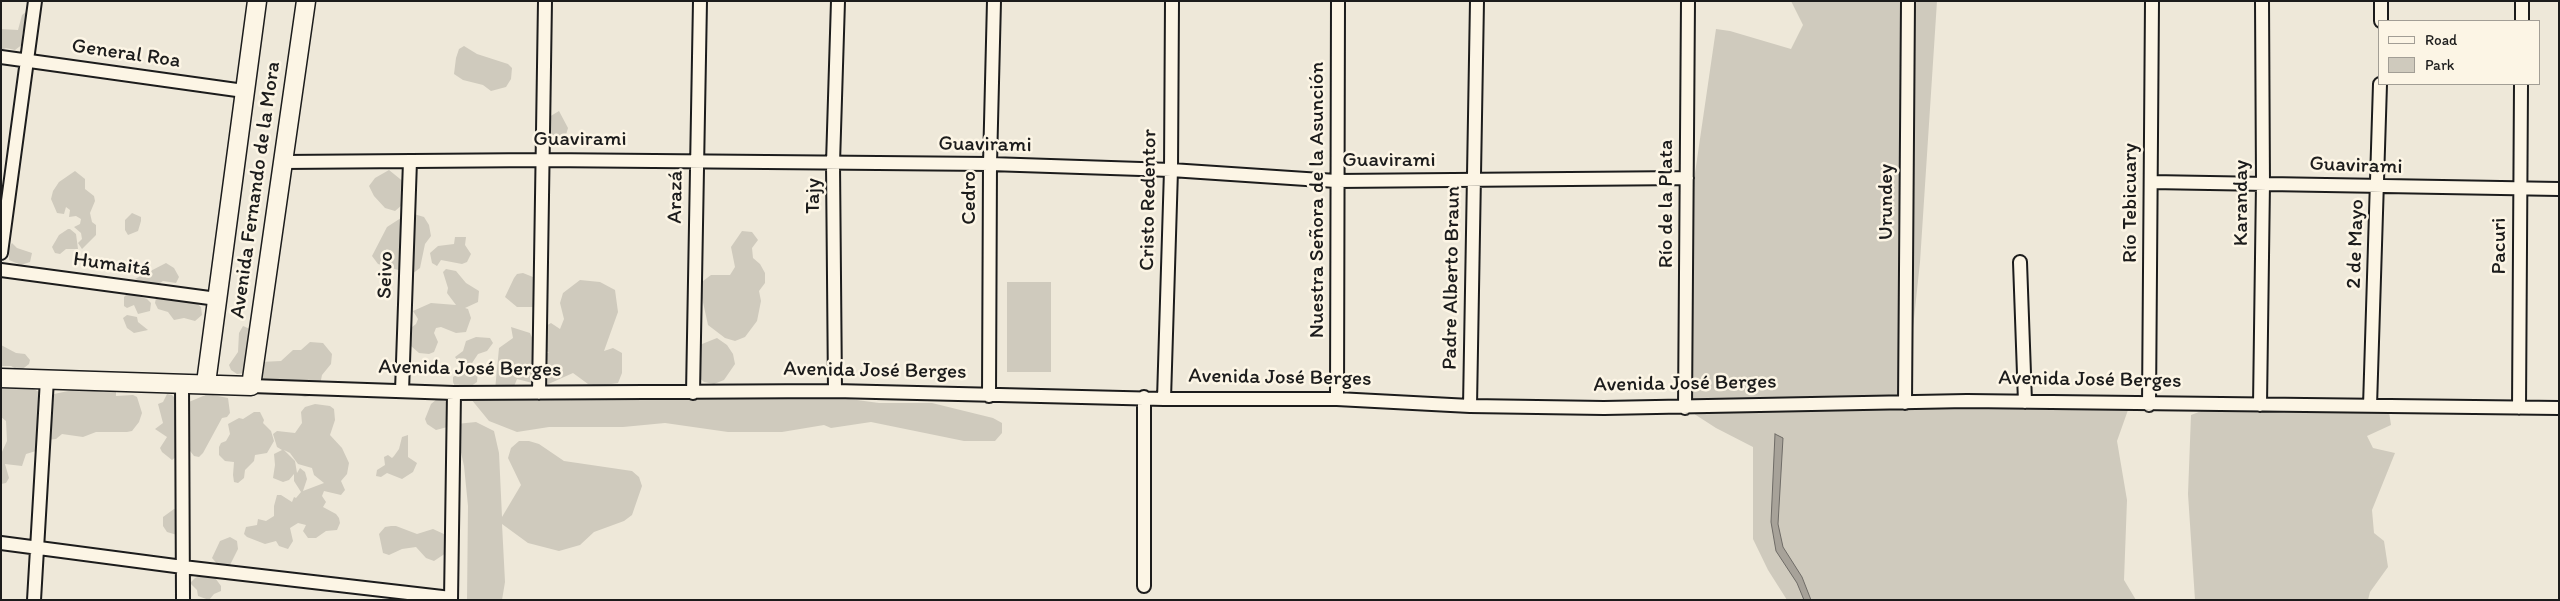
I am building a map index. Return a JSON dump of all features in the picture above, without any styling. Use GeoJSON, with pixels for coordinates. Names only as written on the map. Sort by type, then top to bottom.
{"type":"FeatureCollection","features":[{"type":"Feature","properties":{"kind":"main road","name":"Avenida Fernando de la Mora"},"geometry":{"type":"LineString","coordinates":[[206,383],[256,1]]}},
{"type":"Feature","properties":{"kind":"main road","name":"Avenida Fernando de la Mora"},"geometry":{"type":"LineString","coordinates":[[251,386],[306,1]]}},
{"type":"Feature","properties":{"kind":"main road","name":"Avenida José Berges"},"geometry":{"type":"LineString","coordinates":[[1,378],[206,383],[251,386]]}},
{"type":"Feature","properties":{"kind":"street"},"geometry":{"type":"LineString","coordinates":[[1,253],[35,1]]}},
{"type":"Feature","properties":{"kind":"street"},"geometry":{"type":"LineString","coordinates":[[539,393],[545,1]]}},
{"type":"Feature","properties":{"kind":"street","name":"Arazá"},"geometry":{"type":"LineString","coordinates":[[694,393],[700,1]]}},
{"type":"Feature","properties":{"kind":"street","name":"Tajy"},"geometry":{"type":"LineString","coordinates":[[835,391],[833,162],[838,1]]}},
{"type":"Feature","properties":{"kind":"street","name":"Cedro"},"geometry":{"type":"LineString","coordinates":[[989,396],[990,164],[994,1]]}},
{"type":"Feature","properties":{"kind":"street","name":"Cristo Redentor"},"geometry":{"type":"LineString","coordinates":[[1164,399],[1171,170],[1172,1]]}},
{"type":"Feature","properties":{"kind":"street","name":"Nuestra Señora de la Asunción"},"geometry":{"type":"LineString","coordinates":[[1337,399],[1336,181],[1338,1]]}},
{"type":"Feature","properties":{"kind":"street","name":"Padre Alberto Braun"},"geometry":{"type":"LineString","coordinates":[[1470,406],[1477,1]]}},
{"type":"Feature","properties":{"kind":"street","name":"Río de la Plata"},"geometry":{"type":"LineString","coordinates":[[1685,408],[1688,1]]}},
{"type":"Feature","properties":{"kind":"street","name":"Urundey"},"geometry":{"type":"LineString","coordinates":[[1905,403],[1908,1]]}},
{"type":"Feature","properties":{"kind":"street","name":"Río Tebicuary"},"geometry":{"type":"LineString","coordinates":[[2149,405],[2152,1]]}},
{"type":"Feature","properties":{"kind":"street","name":"Karanday"},"geometry":{"type":"LineString","coordinates":[[2260,405],[2263,183],[2262,1]]}},
{"type":"Feature","properties":{"kind":"street"},"geometry":{"type":"LineString","coordinates":[[2381,1],[2381,20]]}},
{"type":"Feature","properties":{"kind":"street"},"geometry":{"type":"LineString","coordinates":[[2522,1],[2522,20]]}},
{"type":"Feature","properties":{"kind":"street","name":"General Roa"},"geometry":{"type":"LineString","coordinates":[[1,57],[244,91]]}},
{"type":"Feature","properties":{"kind":"street","name":"2 de Mayo"},"geometry":{"type":"LineString","coordinates":[[2370,406],[2380,85]]}},
{"type":"Feature","properties":{"kind":"street","name":"Pacuri"},"geometry":{"type":"LineString","coordinates":[[2519,408],[2521,85]]}},
{"type":"Feature","properties":{"kind":"street","name":"Guavirami"},"geometry":{"type":"LineString","coordinates":[[282,162],[542,160],[990,164],[1171,170],[1336,181],[1688,178]]}},
{"type":"Feature","properties":{"kind":"street","name":"Seivo"},"geometry":{"type":"LineString","coordinates":[[402,391],[410,161]]}},
{"type":"Feature","properties":{"kind":"street","name":"Guavirami"},"geometry":{"type":"LineString","coordinates":[[2152,182],[2559,189]]}},
{"type":"Feature","properties":{"kind":"street"},"geometry":{"type":"LineString","coordinates":[[2020,262],[2025,402]]}},
{"type":"Feature","properties":{"kind":"street","name":"Humaitá"},"geometry":{"type":"LineString","coordinates":[[1,270],[217,299]]}},
{"type":"Feature","properties":{"kind":"street"},"geometry":{"type":"LineString","coordinates":[[34,600],[47,379]]}},
{"type":"Feature","properties":{"kind":"street"},"geometry":{"type":"LineString","coordinates":[[182,383],[183,600]]}},
{"type":"Feature","properties":{"kind":"street","name":"Avenida José Berges"},"geometry":{"type":"LineString","coordinates":[[251,386],[454,393],[835,391],[989,396],[1144,397],[1164,399],[1337,399],[1470,406],[1685,408],[2025,402],[2149,405],[2559,408]]}},
{"type":"Feature","properties":{"kind":"street"},"geometry":{"type":"LineString","coordinates":[[1,543],[451,599],[454,393]]}},
{"type":"Feature","properties":{"kind":"street"},"geometry":{"type":"LineString","coordinates":[[1144,397],[1144,586]]}},
{"type":"Feature","properties":{"kind":"green space"},"geometry":{"type":"Polygon","coordinates":[[[1791,1],[1937,1],[1920,262],[1905,403],[1908,406],[2128,410],[2117,441],[2127,500],[2124,580],[2136,600],[1787,600],[1768,570],[1753,539],[1753,447],[1716,428],[1685,408],[1687,228],[1716,29],[1730,31],[1791,49],[1803,25],[1791,1]]]}},
{"type":"Feature","properties":{"kind":"green space"},"geometry":{"type":"Polygon","coordinates":[[[26,12],[31,13],[22,34],[23,44],[15,50],[6,48],[1,50],[1,29],[18,30],[22,15],[26,12]]]}},
{"type":"Feature","properties":{"kind":"green space"},"geometry":{"type":"Polygon","coordinates":[[[464,46],[477,54],[508,64],[512,68],[511,79],[506,87],[491,91],[483,85],[463,80],[454,74],[459,49],[464,46]]]}},
{"type":"Feature","properties":{"kind":"green space"},"geometry":{"type":"Polygon","coordinates":[[[559,111],[568,128],[564,142],[560,146],[550,142],[548,137],[551,127],[549,117],[559,111]]]}},
{"type":"Feature","properties":{"kind":"green space"},"geometry":{"type":"Polygon","coordinates":[[[389,170],[405,183],[402,205],[395,211],[385,208],[374,196],[369,186],[375,178],[389,170]]]}},
{"type":"Feature","properties":{"kind":"green space"},"geometry":{"type":"Polygon","coordinates":[[[75,171],[85,179],[85,189],[94,196],[95,201],[90,213],[92,222],[96,225],[96,235],[82,249],[78,243],[82,239],[81,233],[74,227],[80,224],[81,219],[76,216],[69,217],[70,210],[66,207],[64,214],[57,213],[51,199],[53,191],[59,182],[75,171]]]}},
{"type":"Feature","properties":{"kind":"green space"},"geometry":{"type":"Polygon","coordinates":[[[132,213],[141,217],[141,221],[138,231],[128,235],[125,230],[125,220],[132,213]]]}},
{"type":"Feature","properties":{"kind":"green space"},"geometry":{"type":"Polygon","coordinates":[[[414,214],[424,217],[429,225],[431,236],[425,244],[420,268],[412,274],[378,264],[372,256],[387,227],[404,216],[414,214]]]}},
{"type":"Feature","properties":{"kind":"green space"},"geometry":{"type":"Polygon","coordinates":[[[68,229],[76,234],[78,249],[66,249],[60,254],[55,253],[52,247],[59,235],[68,229]]]}},
{"type":"Feature","properties":{"kind":"green space"},"geometry":{"type":"Polygon","coordinates":[[[742,231],[752,232],[758,240],[752,248],[753,258],[760,264],[765,273],[765,283],[759,291],[761,301],[757,321],[745,337],[735,341],[725,338],[708,325],[699,284],[711,275],[730,275],[735,267],[731,247],[742,231]]]}},
{"type":"Feature","properties":{"kind":"green space"},"geometry":{"type":"Polygon","coordinates":[[[455,237],[466,237],[465,245],[471,254],[467,262],[462,264],[441,260],[437,266],[432,263],[430,253],[438,246],[454,244],[455,237]]]}},
{"type":"Feature","properties":{"kind":"green space"},"geometry":{"type":"Polygon","coordinates":[[[12,243],[17,248],[32,253],[30,262],[21,265],[9,260],[9,248],[12,243]]]}},
{"type":"Feature","properties":{"kind":"green space"},"geometry":{"type":"Polygon","coordinates":[[[166,263],[174,268],[179,277],[176,283],[163,281],[157,285],[152,285],[135,279],[166,263]]]}},
{"type":"Feature","properties":{"kind":"green space"},"geometry":{"type":"Polygon","coordinates":[[[446,269],[456,271],[466,283],[479,291],[478,302],[465,308],[468,309],[471,318],[466,332],[456,333],[441,327],[436,328],[434,333],[438,342],[434,352],[429,354],[419,353],[411,346],[408,336],[408,330],[416,324],[418,319],[413,311],[431,303],[456,305],[447,293],[448,288],[443,272],[446,269]]]}},
{"type":"Feature","properties":{"kind":"green space"},"geometry":{"type":"Polygon","coordinates":[[[523,273],[538,279],[538,304],[533,307],[517,307],[505,297],[517,274],[523,273]]]}},
{"type":"Feature","properties":{"kind":"green space"},"geometry":{"type":"Polygon","coordinates":[[[580,280],[600,282],[615,290],[618,312],[604,351],[613,348],[622,353],[622,373],[618,383],[598,386],[588,384],[573,373],[544,386],[517,379],[513,389],[708,399],[820,395],[879,403],[932,403],[993,418],[1002,423],[1002,433],[995,441],[964,441],[871,422],[831,428],[824,425],[782,432],[728,432],[665,423],[623,427],[549,427],[517,432],[489,421],[471,399],[479,393],[495,390],[499,348],[513,338],[511,327],[530,333],[539,353],[549,353],[542,347],[542,328],[551,323],[560,329],[564,319],[560,303],[563,293],[580,280]]]}},
{"type":"Feature","properties":{"kind":"green space"},"geometry":{"type":"Polygon","coordinates":[[[1007,282],[1051,282],[1051,372],[1007,372],[1007,282]]]}},
{"type":"Feature","properties":{"kind":"green space"},"geometry":{"type":"Polygon","coordinates":[[[128,293],[147,299],[151,303],[150,311],[138,314],[134,305],[127,308],[124,306],[124,297],[128,293]]]}},
{"type":"Feature","properties":{"kind":"green space"},"geometry":{"type":"Polygon","coordinates":[[[160,296],[195,302],[201,307],[202,315],[195,321],[184,318],[174,320],[168,312],[158,309],[155,303],[156,298],[160,296]]]}},
{"type":"Feature","properties":{"kind":"green space"},"geometry":{"type":"Polygon","coordinates":[[[127,315],[137,317],[138,322],[148,330],[134,333],[127,328],[123,318],[127,315]]]}},
{"type":"Feature","properties":{"kind":"green space"},"geometry":{"type":"Polygon","coordinates":[[[243,326],[250,329],[251,337],[245,373],[237,374],[231,370],[229,365],[238,352],[239,333],[243,326]]]}},
{"type":"Feature","properties":{"kind":"green space"},"geometry":{"type":"Polygon","coordinates":[[[476,337],[490,338],[493,343],[487,351],[478,354],[472,363],[478,371],[477,382],[464,391],[455,387],[453,382],[453,377],[458,374],[462,366],[455,357],[463,351],[466,341],[476,337]]]}},
{"type":"Feature","properties":{"kind":"green space"},"geometry":{"type":"Polygon","coordinates":[[[717,338],[727,345],[733,354],[735,364],[724,380],[714,384],[704,382],[696,375],[697,346],[717,338]]]}},
{"type":"Feature","properties":{"kind":"green space"},"geometry":{"type":"Polygon","coordinates":[[[310,342],[323,343],[332,354],[331,364],[322,375],[319,390],[311,396],[305,397],[258,384],[260,362],[281,361],[293,350],[301,350],[310,342]]]}},
{"type":"Feature","properties":{"kind":"green space"},"geometry":{"type":"Polygon","coordinates":[[[1,345],[16,353],[25,354],[30,360],[29,364],[20,371],[11,366],[1,366],[1,345]]]}},
{"type":"Feature","properties":{"kind":"green space"},"geometry":{"type":"Polygon","coordinates":[[[79,384],[104,392],[111,388],[116,390],[116,396],[133,395],[137,397],[142,413],[139,422],[132,431],[127,432],[96,432],[83,437],[62,434],[56,439],[46,440],[36,451],[26,454],[22,466],[5,464],[9,478],[6,483],[1,484],[1,454],[7,441],[6,421],[1,417],[1,387],[30,387],[41,393],[54,394],[73,390],[79,384]]]}},
{"type":"Feature","properties":{"kind":"green space"},"geometry":{"type":"Polygon","coordinates":[[[167,394],[172,395],[177,400],[177,456],[172,460],[160,448],[167,437],[155,429],[163,423],[158,404],[163,402],[167,394]]]}},
{"type":"Feature","properties":{"kind":"green space"},"geometry":{"type":"Polygon","coordinates":[[[208,394],[228,398],[230,413],[227,417],[222,418],[199,457],[194,456],[187,447],[184,404],[208,394]]]}},
{"type":"Feature","properties":{"kind":"green space"},"geometry":{"type":"Polygon","coordinates":[[[437,399],[451,403],[456,424],[476,422],[494,431],[499,453],[502,517],[521,485],[508,458],[511,448],[519,441],[539,444],[564,461],[632,471],[639,477],[642,486],[632,515],[624,521],[594,532],[580,545],[559,551],[528,543],[502,524],[505,582],[502,600],[467,600],[468,506],[464,466],[455,425],[436,430],[427,424],[425,419],[431,404],[437,399]]]}},
{"type":"Feature","properties":{"kind":"green space"},"geometry":{"type":"Polygon","coordinates":[[[315,404],[330,406],[334,409],[335,420],[330,435],[342,448],[349,463],[347,474],[341,481],[345,490],[341,495],[324,491],[322,496],[326,502],[323,507],[336,514],[339,518],[340,523],[337,530],[326,531],[316,538],[308,538],[303,531],[306,525],[298,523],[290,528],[293,541],[288,549],[279,546],[276,541],[265,544],[244,534],[246,527],[257,525],[258,519],[266,521],[274,516],[277,495],[281,495],[292,502],[294,497],[296,498],[301,492],[294,481],[294,474],[289,480],[283,482],[273,478],[274,454],[282,450],[277,447],[273,434],[277,431],[295,433],[302,423],[301,412],[305,407],[315,404]],[[284,450],[295,461],[297,473],[300,468],[305,472],[307,479],[303,491],[324,483],[314,475],[312,468],[298,464],[290,453],[284,450]]]}},
{"type":"Feature","properties":{"kind":"green space"},"geometry":{"type":"Polygon","coordinates":[[[2388,405],[2391,425],[2367,436],[2373,448],[2395,453],[2372,510],[2374,533],[2384,541],[2388,567],[2370,592],[2368,600],[2195,600],[2188,494],[2191,415],[2204,410],[2323,411],[2388,405]]]}},
{"type":"Feature","properties":{"kind":"green space"},"geometry":{"type":"Polygon","coordinates":[[[254,412],[260,412],[264,420],[263,423],[271,431],[274,441],[267,453],[255,455],[254,461],[245,470],[244,478],[238,483],[234,482],[234,462],[225,461],[219,455],[219,447],[230,434],[228,424],[239,418],[243,419],[254,412]]]}},
{"type":"Feature","properties":{"kind":"green space"},"geometry":{"type":"Polygon","coordinates":[[[408,435],[408,457],[417,463],[413,472],[402,479],[387,473],[381,477],[376,476],[377,470],[385,465],[384,457],[388,455],[392,458],[399,449],[402,437],[408,435]]]}},
{"type":"Feature","properties":{"kind":"green space"},"geometry":{"type":"Polygon","coordinates":[[[177,509],[177,535],[167,532],[163,526],[163,517],[177,509]]]}},
{"type":"Feature","properties":{"kind":"green space"},"geometry":{"type":"Polygon","coordinates":[[[391,526],[417,534],[433,529],[446,535],[446,553],[434,561],[426,558],[416,547],[402,549],[389,555],[383,553],[379,534],[385,527],[391,526]]]}},
{"type":"Feature","properties":{"kind":"green space"},"geometry":{"type":"Polygon","coordinates":[[[230,537],[237,541],[238,549],[229,567],[219,566],[212,558],[220,541],[230,537]]]}},
{"type":"Feature","properties":{"kind":"green space"},"geometry":{"type":"Polygon","coordinates":[[[202,575],[213,575],[221,586],[221,591],[214,594],[209,600],[198,596],[197,590],[190,583],[202,575]]]}},
{"type":"Feature","properties":{"kind":"shaded area"},"geometry":{"type":"Polygon","coordinates":[[[1775,434],[1783,438],[1778,524],[1783,547],[1802,577],[1811,600],[1804,600],[1797,583],[1776,551],[1771,522],[1775,434]]]}}]}
